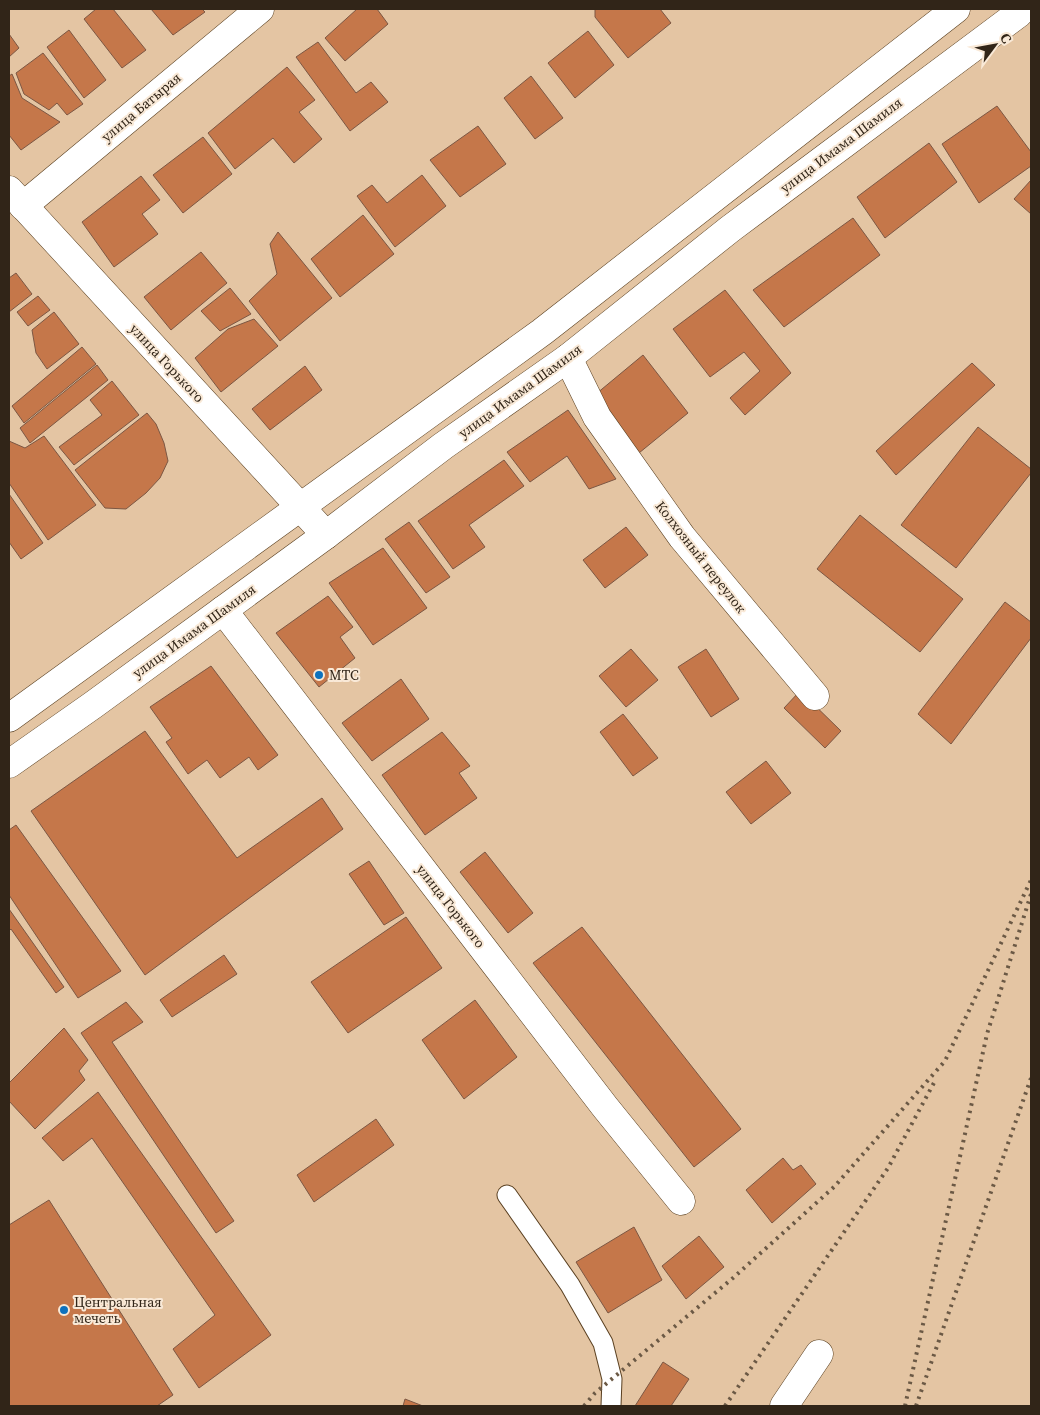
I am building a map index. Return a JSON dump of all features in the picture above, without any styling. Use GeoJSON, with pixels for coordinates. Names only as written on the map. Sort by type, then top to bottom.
{"type":"FeatureCollection","features":[{"type":"Feature","properties":{"kind":"main road","name":"улица Батырая"},"geometry":{"type":"LineString","coordinates":[[16,198],[260,9]]}},
{"type":"Feature","properties":{"kind":"main road"},"geometry":{"type":"LineString","coordinates":[[9,718],[542,332],[956,9]]}},
{"type":"Feature","properties":{"kind":"main road","name":"улица Имама Шамиля"},"geometry":{"type":"LineString","coordinates":[[9,764],[326,535],[443,446],[568,358],[730,228],[1021,15]]}},
{"type":"Feature","properties":{"kind":"main road","name":"улица Горького"},"geometry":{"type":"LineString","coordinates":[[16,198],[326,535]]}},
{"type":"Feature","properties":{"kind":"main road","name":"Колхозный переулок"},"geometry":{"type":"LineString","coordinates":[[568,358],[598,417],[682,537],[815,696]]}},
{"type":"Feature","properties":{"kind":"main road","name":"улица Горького"},"geometry":{"type":"LineString","coordinates":[[223,610],[599,1099],[681,1201]]}},
{"type":"Feature","properties":{"kind":"main road"},"geometry":{"type":"LineString","coordinates":[[784,1406],[819,1354]]}},
{"type":"Feature","properties":{"kind":"lane"},"geometry":{"type":"LineString","coordinates":[[508,1195],[570,1285],[603,1343],[612,1378],[611,1406]]}},
{"type":"Feature","properties":{"kind":"building"},"geometry":{"type":"Polygon","coordinates":[[[96,9],[113,9],[146,50],[122,68],[84,19],[96,9]]]}},
{"type":"Feature","properties":{"kind":"building"},"geometry":{"type":"Polygon","coordinates":[[[151,9],[202,9],[205,12],[173,35],[151,9]]]}},
{"type":"Feature","properties":{"kind":"building"},"geometry":{"type":"Polygon","coordinates":[[[357,9],[377,9],[388,24],[345,61],[325,38],[357,9]]]}},
{"type":"Feature","properties":{"kind":"building"},"geometry":{"type":"Polygon","coordinates":[[[595,9],[660,9],[671,23],[628,58],[595,17],[595,9]]]}},
{"type":"Feature","properties":{"kind":"building"},"geometry":{"type":"Polygon","coordinates":[[[69,30],[106,80],[84,98],[47,47],[69,30]]]}},
{"type":"Feature","properties":{"kind":"building"},"geometry":{"type":"Polygon","coordinates":[[[588,31],[614,65],[575,98],[548,63],[588,31]]]}},
{"type":"Feature","properties":{"kind":"building"},"geometry":{"type":"Polygon","coordinates":[[[9,34],[19,48],[9,57],[9,34]]]}},
{"type":"Feature","properties":{"kind":"building"},"geometry":{"type":"Polygon","coordinates":[[[318,42],[356,93],[371,82],[388,102],[350,131],[296,57],[318,42]]]}},
{"type":"Feature","properties":{"kind":"building"},"geometry":{"type":"Polygon","coordinates":[[[43,53],[83,104],[67,115],[57,103],[49,110],[24,94],[16,73],[43,53]]]}},
{"type":"Feature","properties":{"kind":"building"},"geometry":{"type":"Polygon","coordinates":[[[287,67],[315,100],[299,112],[322,139],[294,163],[273,138],[235,169],[208,133],[287,67]]]}},
{"type":"Feature","properties":{"kind":"building"},"geometry":{"type":"Polygon","coordinates":[[[12,74],[22,98],[60,122],[21,150],[9,135],[9,76],[12,74]]]}},
{"type":"Feature","properties":{"kind":"building"},"geometry":{"type":"Polygon","coordinates":[[[531,76],[563,118],[535,139],[504,98],[531,76]]]}},
{"type":"Feature","properties":{"kind":"building"},"geometry":{"type":"Polygon","coordinates":[[[997,106],[1031,152],[1031,166],[979,203],[942,144],[997,106]]]}},
{"type":"Feature","properties":{"kind":"building"},"geometry":{"type":"Polygon","coordinates":[[[478,126],[506,164],[460,197],[430,160],[478,126]]]}},
{"type":"Feature","properties":{"kind":"building"},"geometry":{"type":"Polygon","coordinates":[[[203,137],[232,174],[183,213],[153,175],[203,137]]]}},
{"type":"Feature","properties":{"kind":"building"},"geometry":{"type":"Polygon","coordinates":[[[929,143],[957,182],[885,238],[857,197],[929,143]]]}},
{"type":"Feature","properties":{"kind":"building"},"geometry":{"type":"Polygon","coordinates":[[[422,175],[446,206],[395,247],[357,196],[372,185],[387,203],[422,175]]]}},
{"type":"Feature","properties":{"kind":"building"},"geometry":{"type":"Polygon","coordinates":[[[141,176],[160,200],[142,214],[158,234],[114,267],[82,222],[141,176]]]}},
{"type":"Feature","properties":{"kind":"building"},"geometry":{"type":"Polygon","coordinates":[[[1031,180],[1031,214],[1014,199],[1031,180]]]}},
{"type":"Feature","properties":{"kind":"building"},"geometry":{"type":"Polygon","coordinates":[[[363,215],[394,254],[340,297],[311,259],[363,215]]]}},
{"type":"Feature","properties":{"kind":"building"},"geometry":{"type":"Polygon","coordinates":[[[853,218],[880,255],[784,327],[753,290],[853,218]]]}},
{"type":"Feature","properties":{"kind":"building"},"geometry":{"type":"Polygon","coordinates":[[[278,232],[332,298],[280,341],[249,301],[277,274],[270,244],[278,232]]]}},
{"type":"Feature","properties":{"kind":"building"},"geometry":{"type":"Polygon","coordinates":[[[201,252],[227,283],[171,330],[144,297],[201,252]]]}},
{"type":"Feature","properties":{"kind":"building"},"geometry":{"type":"Polygon","coordinates":[[[16,273],[32,294],[9,312],[9,278],[16,273]]]}},
{"type":"Feature","properties":{"kind":"building"},"geometry":{"type":"Polygon","coordinates":[[[230,288],[251,314],[220,331],[201,311],[230,288]]]}},
{"type":"Feature","properties":{"kind":"building"},"geometry":{"type":"Polygon","coordinates":[[[725,290],[791,373],[745,415],[730,398],[760,371],[744,352],[710,377],[673,329],[725,290]]]}},
{"type":"Feature","properties":{"kind":"building"},"geometry":{"type":"Polygon","coordinates":[[[38,296],[50,310],[28,326],[17,312],[38,296]]]}},
{"type":"Feature","properties":{"kind":"building"},"geometry":{"type":"Polygon","coordinates":[[[54,312],[79,344],[47,369],[36,353],[32,330],[54,312]]]}},
{"type":"Feature","properties":{"kind":"building"},"geometry":{"type":"Polygon","coordinates":[[[254,319],[278,346],[221,392],[195,358],[228,329],[254,319]]]}},
{"type":"Feature","properties":{"kind":"building"},"geometry":{"type":"Polygon","coordinates":[[[82,347],[96,364],[24,423],[12,406],[82,347]]]}},
{"type":"Feature","properties":{"kind":"building"},"geometry":{"type":"Polygon","coordinates":[[[643,355],[688,413],[639,453],[596,394],[643,355]]]}},
{"type":"Feature","properties":{"kind":"building"},"geometry":{"type":"Polygon","coordinates":[[[972,363],[995,385],[896,475],[876,451],[972,363]]]}},
{"type":"Feature","properties":{"kind":"building"},"geometry":{"type":"Polygon","coordinates":[[[97,365],[108,380],[30,443],[20,428],[97,365]]]}},
{"type":"Feature","properties":{"kind":"building"},"geometry":{"type":"Polygon","coordinates":[[[305,366],[322,390],[270,430],[252,409],[305,366]]]}},
{"type":"Feature","properties":{"kind":"building"},"geometry":{"type":"Polygon","coordinates":[[[112,381],[139,415],[74,465],[59,447],[102,415],[90,400],[112,381]]]}},
{"type":"Feature","properties":{"kind":"building"},"geometry":{"type":"Polygon","coordinates":[[[568,410],[616,479],[589,489],[567,456],[530,482],[507,452],[568,410]]]}},
{"type":"Feature","properties":{"kind":"building"},"geometry":{"type":"Polygon","coordinates":[[[147,413],[156,424],[164,443],[168,461],[160,478],[146,493],[126,509],[105,508],[75,470],[147,413]]]}},
{"type":"Feature","properties":{"kind":"building"},"geometry":{"type":"Polygon","coordinates":[[[978,427],[1031,469],[1031,473],[956,568],[901,525],[978,427]]]}},
{"type":"Feature","properties":{"kind":"building"},"geometry":{"type":"Polygon","coordinates":[[[44,436],[96,505],[48,540],[9,483],[9,441],[25,448],[44,436]]]}},
{"type":"Feature","properties":{"kind":"building"},"geometry":{"type":"Polygon","coordinates":[[[504,460],[524,486],[469,525],[485,547],[453,569],[418,521],[504,460]]]}},
{"type":"Feature","properties":{"kind":"building"},"geometry":{"type":"Polygon","coordinates":[[[9,494],[43,543],[21,559],[9,542],[9,494]]]}},
{"type":"Feature","properties":{"kind":"building"},"geometry":{"type":"Polygon","coordinates":[[[860,515],[963,599],[920,652],[817,569],[860,515]]]}},
{"type":"Feature","properties":{"kind":"building"},"geometry":{"type":"Polygon","coordinates":[[[409,522],[450,577],[426,593],[385,539],[409,522]]]}},
{"type":"Feature","properties":{"kind":"building"},"geometry":{"type":"Polygon","coordinates":[[[626,527],[648,555],[605,588],[583,560],[626,527]]]}},
{"type":"Feature","properties":{"kind":"building"},"geometry":{"type":"Polygon","coordinates":[[[383,548],[427,608],[373,645],[329,583],[383,548]]]}},
{"type":"Feature","properties":{"kind":"building"},"geometry":{"type":"Polygon","coordinates":[[[328,596],[353,627],[340,637],[355,658],[319,687],[276,633],[328,596]]]}},
{"type":"Feature","properties":{"kind":"building"},"geometry":{"type":"Polygon","coordinates":[[[1005,602],[1031,622],[1031,638],[951,744],[918,714],[1005,602]]]}},
{"type":"Feature","properties":{"kind":"building"},"geometry":{"type":"Polygon","coordinates":[[[631,649],[658,680],[626,707],[599,676],[631,649]]]}},
{"type":"Feature","properties":{"kind":"building"},"geometry":{"type":"Polygon","coordinates":[[[706,649],[739,699],[711,717],[678,667],[706,649]]]}},
{"type":"Feature","properties":{"kind":"building"},"geometry":{"type":"Polygon","coordinates":[[[211,666],[278,755],[258,770],[249,757],[220,778],[207,760],[188,774],[166,742],[172,738],[150,707],[211,666]]]}},
{"type":"Feature","properties":{"kind":"building"},"geometry":{"type":"Polygon","coordinates":[[[401,679],[429,719],[372,761],[342,723],[401,679]]]}},
{"type":"Feature","properties":{"kind":"building"},"geometry":{"type":"Polygon","coordinates":[[[800,691],[841,731],[825,748],[784,708],[800,691]]]}},
{"type":"Feature","properties":{"kind":"building"},"geometry":{"type":"Polygon","coordinates":[[[623,714],[658,758],[633,776],[600,732],[623,714]]]}},
{"type":"Feature","properties":{"kind":"building"},"geometry":{"type":"Polygon","coordinates":[[[145,731],[237,858],[322,798],[343,829],[145,975],[31,811],[145,731]]]}},
{"type":"Feature","properties":{"kind":"building"},"geometry":{"type":"Polygon","coordinates":[[[442,732],[470,766],[459,773],[477,798],[425,835],[382,775],[442,732]]]}},
{"type":"Feature","properties":{"kind":"building"},"geometry":{"type":"Polygon","coordinates":[[[766,761],[791,793],[751,824],[726,792],[766,761]]]}},
{"type":"Feature","properties":{"kind":"building"},"geometry":{"type":"Polygon","coordinates":[[[16,825],[121,971],[78,998],[9,895],[9,830],[16,825]]]}},
{"type":"Feature","properties":{"kind":"building"},"geometry":{"type":"Polygon","coordinates":[[[485,852],[533,913],[508,933],[460,872],[485,852]]]}},
{"type":"Feature","properties":{"kind":"building"},"geometry":{"type":"Polygon","coordinates":[[[369,861],[404,913],[384,925],[349,874],[369,861]]]}},
{"type":"Feature","properties":{"kind":"building"},"geometry":{"type":"Polygon","coordinates":[[[9,909],[64,987],[56,993],[11,929],[9,931],[9,909]]]}},
{"type":"Feature","properties":{"kind":"building"},"geometry":{"type":"Polygon","coordinates":[[[406,917],[442,968],[348,1033],[311,982],[406,917]]]}},
{"type":"Feature","properties":{"kind":"building"},"geometry":{"type":"Polygon","coordinates":[[[582,927],[741,1129],[694,1167],[533,963],[582,927]]]}},
{"type":"Feature","properties":{"kind":"building"},"geometry":{"type":"Polygon","coordinates":[[[224,955],[237,974],[172,1017],[160,1000],[224,955]]]}},
{"type":"Feature","properties":{"kind":"building"},"geometry":{"type":"Polygon","coordinates":[[[475,1000],[517,1057],[464,1099],[422,1040],[475,1000]]]}},
{"type":"Feature","properties":{"kind":"building"},"geometry":{"type":"Polygon","coordinates":[[[126,1002],[143,1022],[112,1042],[234,1221],[216,1233],[81,1033],[126,1002]]]}},
{"type":"Feature","properties":{"kind":"building"},"geometry":{"type":"Polygon","coordinates":[[[64,1028],[88,1060],[79,1071],[85,1080],[35,1129],[9,1101],[9,1083],[64,1028]]]}},
{"type":"Feature","properties":{"kind":"building"},"geometry":{"type":"Polygon","coordinates":[[[98,1092],[271,1335],[199,1388],[173,1349],[215,1315],[92,1138],[63,1161],[42,1138],[98,1092]]]}},
{"type":"Feature","properties":{"kind":"building"},"geometry":{"type":"Polygon","coordinates":[[[376,1119],[394,1145],[314,1202],[297,1175],[376,1119]]]}},
{"type":"Feature","properties":{"kind":"building"},"geometry":{"type":"Polygon","coordinates":[[[783,1158],[793,1170],[801,1165],[816,1184],[772,1223],[746,1190],[783,1158]]]}},
{"type":"Feature","properties":{"kind":"building","name":"Центральная мечеть"},"geometry":{"type":"Polygon","coordinates":[[[49,1200],[173,1395],[157,1406],[9,1406],[9,1225],[49,1200]]]}},
{"type":"Feature","properties":{"kind":"building"},"geometry":{"type":"Polygon","coordinates":[[[634,1227],[662,1280],[608,1313],[576,1262],[634,1227]]]}},
{"type":"Feature","properties":{"kind":"building"},"geometry":{"type":"Polygon","coordinates":[[[699,1236],[724,1267],[686,1299],[662,1266],[699,1236]]]}},
{"type":"Feature","properties":{"kind":"building"},"geometry":{"type":"Polygon","coordinates":[[[663,1362],[689,1379],[671,1406],[635,1406],[663,1362]]]}},
{"type":"Feature","properties":{"kind":"building"},"geometry":{"type":"Polygon","coordinates":[[[405,1399],[423,1406],[403,1406],[405,1399]]]}},
{"type":"Feature","properties":{"kind":"railway"},"geometry":{"type":"LineString","coordinates":[[584,1406],[595,1393],[733,1278],[834,1187],[945,1061],[1031,880]]}},
{"type":"Feature","properties":{"kind":"railway"},"geometry":{"type":"LineString","coordinates":[[905,1406],[987,1034],[1031,894]]}},
{"type":"Feature","properties":{"kind":"railway"},"geometry":{"type":"LineString","coordinates":[[916,1406],[1031,1078]]}},
{"type":"Feature","properties":{"kind":"railway"},"geometry":{"type":"LineString","coordinates":[[725,1406],[888,1168],[936,1079]]}},
{"type":"Feature","properties":{"kind":"place","name":"МТС"},"geometry":{"type":"Point","coordinates":[319,675]}},
{"type":"Feature","properties":{"kind":"place","name":"Центральная мечеть"},"geometry":{"type":"Point","coordinates":[64,1310]}}]}
